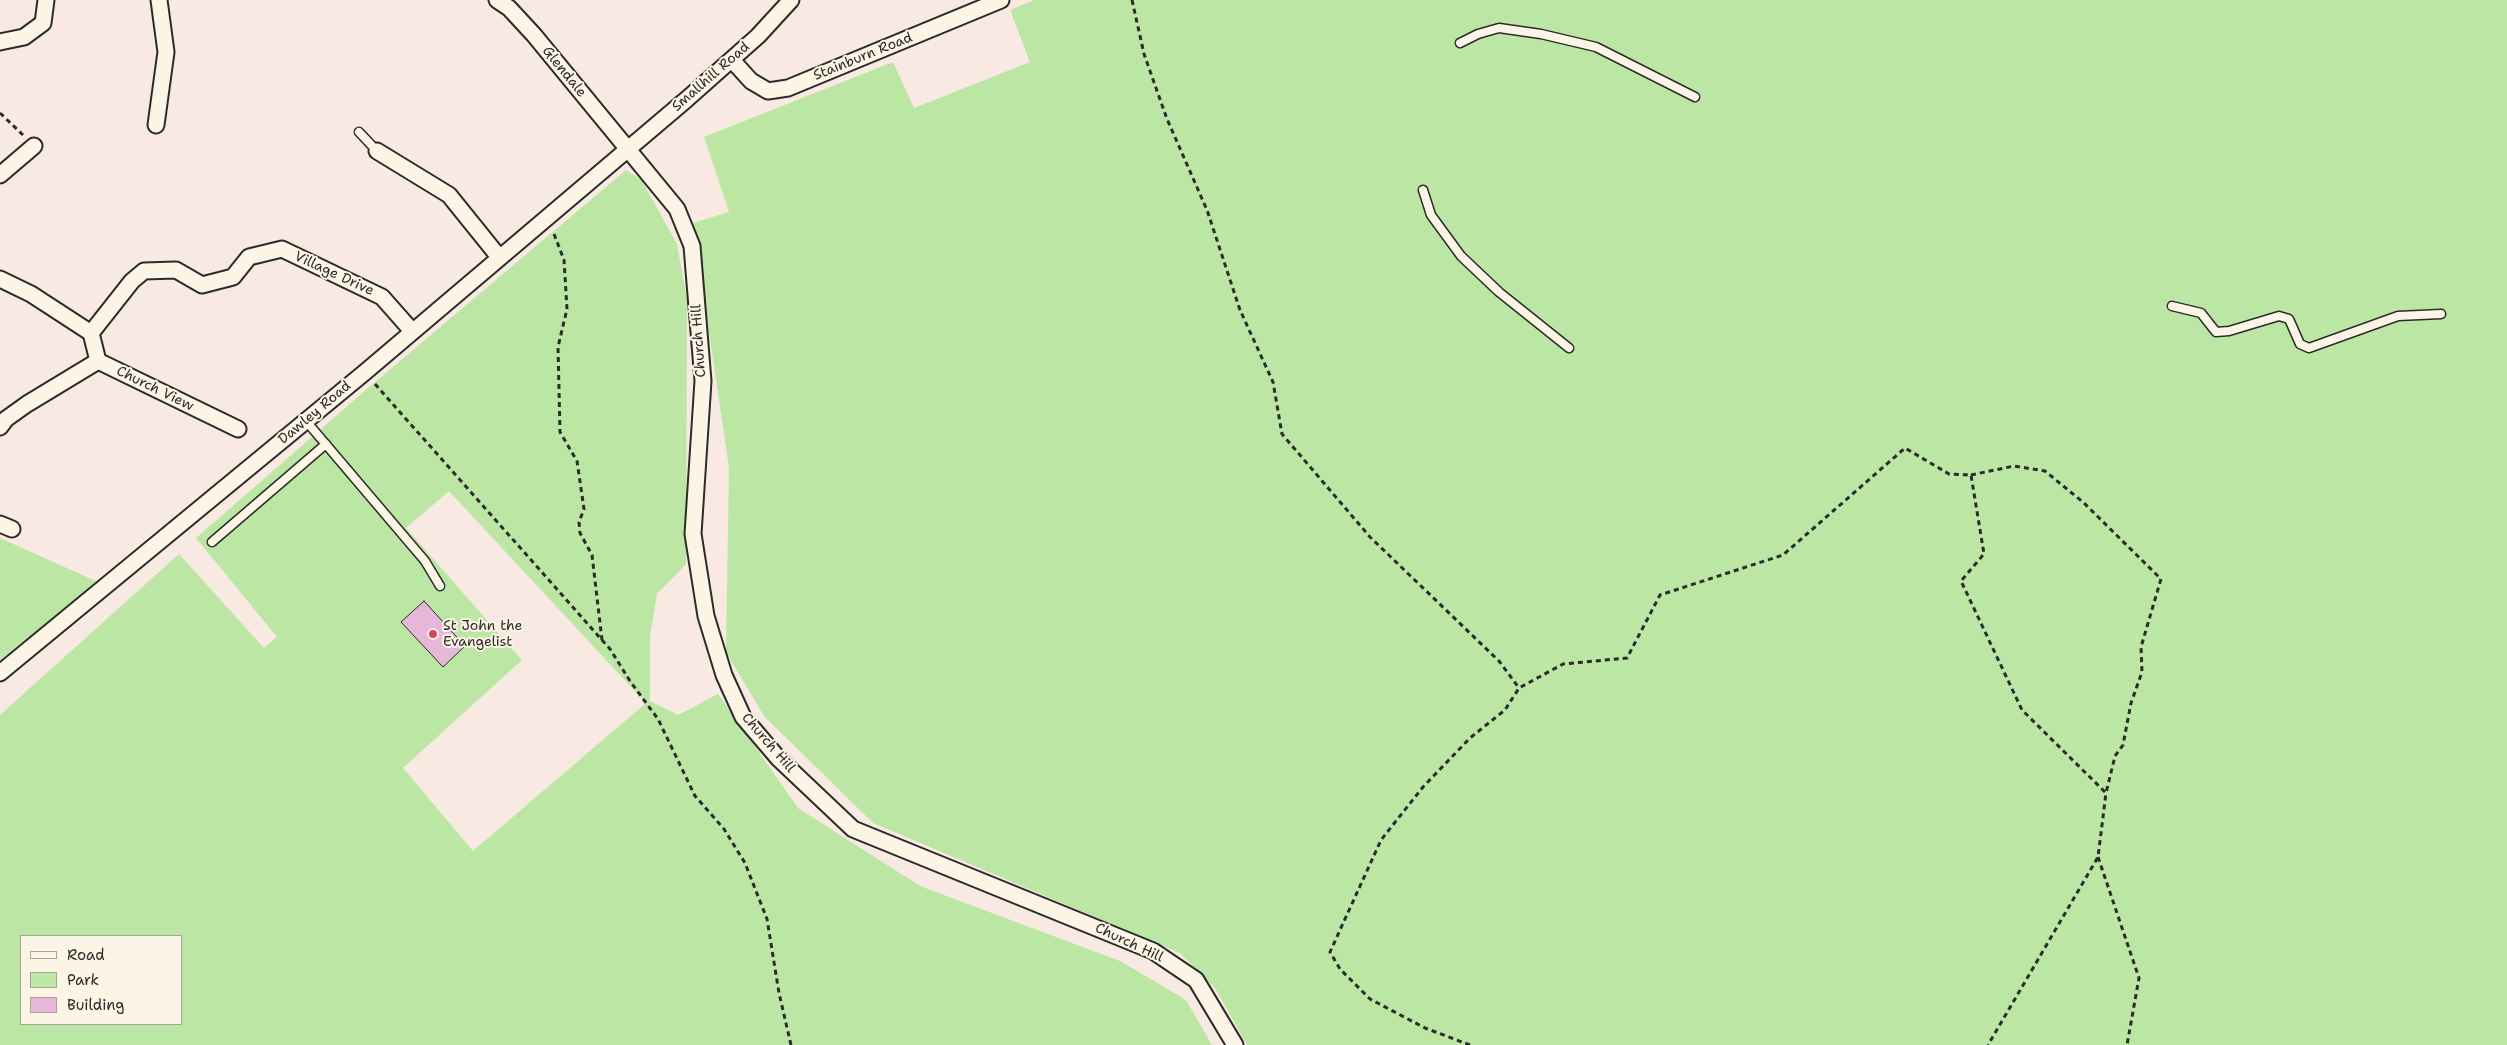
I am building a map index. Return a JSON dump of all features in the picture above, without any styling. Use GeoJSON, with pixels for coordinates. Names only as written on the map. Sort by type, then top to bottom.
{"type":"FeatureCollection","features":[{"type":"Feature","properties":{"kind":"street"},"geometry":{"type":"LineString","coordinates":[[0,42],[24,37],[43,23],[46,0]]}},
{"type":"Feature","properties":{"kind":"street"},"geometry":{"type":"LineString","coordinates":[[156,125],[166,52],[159,0]]}},
{"type":"Feature","properties":{"kind":"street","name":"Glendale"},"geometry":{"type":"LineString","coordinates":[[497,0],[509,8],[534,35],[627,149]]}},
{"type":"Feature","properties":{"kind":"street","name":"Smallhill Road"},"geometry":{"type":"LineString","coordinates":[[627,149],[732,60],[791,0]]}},
{"type":"Feature","properties":{"kind":"street","name":"Stainburn Road"},"geometry":{"type":"LineString","coordinates":[[732,60],[751,80],[768,91],[788,88],[1001,0]]}},
{"type":"Feature","properties":{"kind":"street"},"geometry":{"type":"LineString","coordinates":[[0,175],[34,146]]}},
{"type":"Feature","properties":{"kind":"street","name":"Dawley Road"},"geometry":{"type":"LineString","coordinates":[[0,673],[364,373],[627,149]]}},
{"type":"Feature","properties":{"kind":"street","name":"Church Hill"},"geometry":{"type":"LineString","coordinates":[[627,149],[677,209],[692,246],[703,381],[693,534],[706,616],[724,674],[743,718],[778,758],[853,829],[1153,951],[1196,980],[1235,1045]]}},
{"type":"Feature","properties":{"kind":"street"},"geometry":{"type":"LineString","coordinates":[[377,151],[449,194],[499,257]]}},
{"type":"Feature","properties":{"kind":"street","name":"Village Drive"},"geometry":{"type":"LineString","coordinates":[[91,333],[132,281],[144,271],[176,270],[202,285],[233,277],[249,257],[282,249],[382,296],[412,331]]}},
{"type":"Feature","properties":{"kind":"street"},"geometry":{"type":"LineString","coordinates":[[0,280],[31,294],[91,333],[98,361],[27,404],[6,419],[0,427]]}},
{"type":"Feature","properties":{"kind":"street","name":"Church View"},"geometry":{"type":"LineString","coordinates":[[98,361],[238,429]]}},
{"type":"Feature","properties":{"kind":"lane"},"geometry":{"type":"LineString","coordinates":[[1460,43],[1478,34],[1499,28],[1541,34],[1596,47],[1695,97]]}},
{"type":"Feature","properties":{"kind":"lane"},"geometry":{"type":"LineString","coordinates":[[359,132],[377,151]]}},
{"type":"Feature","properties":{"kind":"lane"},"geometry":{"type":"LineString","coordinates":[[1423,190],[1431,216],[1461,256],[1500,292],[1569,348]]}},
{"type":"Feature","properties":{"kind":"lane"},"geometry":{"type":"LineString","coordinates":[[2172,306],[2201,313],[2216,332],[2229,332],[2280,316],[2289,319],[2300,344],[2309,348],[2398,316],[2440,314]]}},
{"type":"Feature","properties":{"kind":"lane"},"geometry":{"type":"LineString","coordinates":[[306,421],[425,561],[440,586]]}},
{"type":"Feature","properties":{"kind":"lane"},"geometry":{"type":"LineString","coordinates":[[212,542],[326,444]]}},
{"type":"Feature","properties":{"kind":"path"},"geometry":{"type":"LineString","coordinates":[[1132,0],[1144,54],[1167,119],[1207,210],[1240,310],[1273,382],[1282,434],[1370,537],[1499,661],[1519,688]]}},
{"type":"Feature","properties":{"kind":"path"},"geometry":{"type":"LineString","coordinates":[[0,113],[34,146]]}},
{"type":"Feature","properties":{"kind":"path"},"geometry":{"type":"LineString","coordinates":[[547,217],[564,260],[567,309],[558,347],[560,432],[577,461],[584,509],[579,522],[580,533],[592,555],[602,640]]}},
{"type":"Feature","properties":{"kind":"path"},"geometry":{"type":"LineString","coordinates":[[364,373],[602,640],[658,719],[695,796],[724,829],[745,863],[767,919],[779,993],[791,1045]]}},
{"type":"Feature","properties":{"kind":"path"},"geometry":{"type":"LineString","coordinates":[[1470,1045],[1425,1028],[1370,999],[1340,969],[1330,952],[1381,840],[1437,773],[1470,738],[1505,710],[1519,688],[1564,664],[1627,658],[1660,595],[1783,555],[1905,448],[1949,474],[1970,475],[2014,466],[2045,471],[2084,503],[2161,579],[2141,647],[2142,672],[2131,703],[2123,745],[2115,756],[2106,793],[2098,857],[1988,1045]]}},
{"type":"Feature","properties":{"kind":"path"},"geometry":{"type":"LineString","coordinates":[[1970,475],[1984,554],[1961,581],[2022,710],[2106,793]]}},
{"type":"Feature","properties":{"kind":"path"},"geometry":{"type":"LineString","coordinates":[[2098,857],[2139,978],[2127,1045]]}},
{"type":"Feature","properties":{"kind":"green space"},"geometry":{"type":"Polygon","coordinates":[[[1034,0],[2507,0],[2507,1045],[1247,1045],[1215,988],[1180,953],[873,823],[764,716],[726,652],[729,468],[693,223],[729,212],[704,137],[893,62],[914,108],[1030,62],[1010,10],[1034,0]]]}},
{"type":"Feature","properties":{"kind":"green space"},"geometry":{"type":"Polygon","coordinates":[[[626,170],[642,181],[677,244],[687,299],[686,564],[657,594],[650,636],[650,701],[678,715],[718,694],[798,808],[920,886],[1120,961],[1186,1000],[1212,1045],[0,1045],[0,715],[179,554],[264,648],[277,637],[196,538],[368,388],[626,170]],[[449,491],[406,528],[522,660],[403,768],[473,851],[646,703],[449,491]]]}},
{"type":"Feature","properties":{"kind":"green space"},"geometry":{"type":"Polygon","coordinates":[[[0,538],[98,582],[0,660],[0,538]]]}},
{"type":"Feature","properties":{"kind":"building","name":"St John the Evangelist"},"geometry":{"type":"Polygon","coordinates":[[[424,601],[465,646],[443,667],[401,622],[424,601]]]}},
{"type":"Feature","properties":{"kind":"place","name":"St John the Evangelist"},"geometry":{"type":"Point","coordinates":[433,634]}}]}
